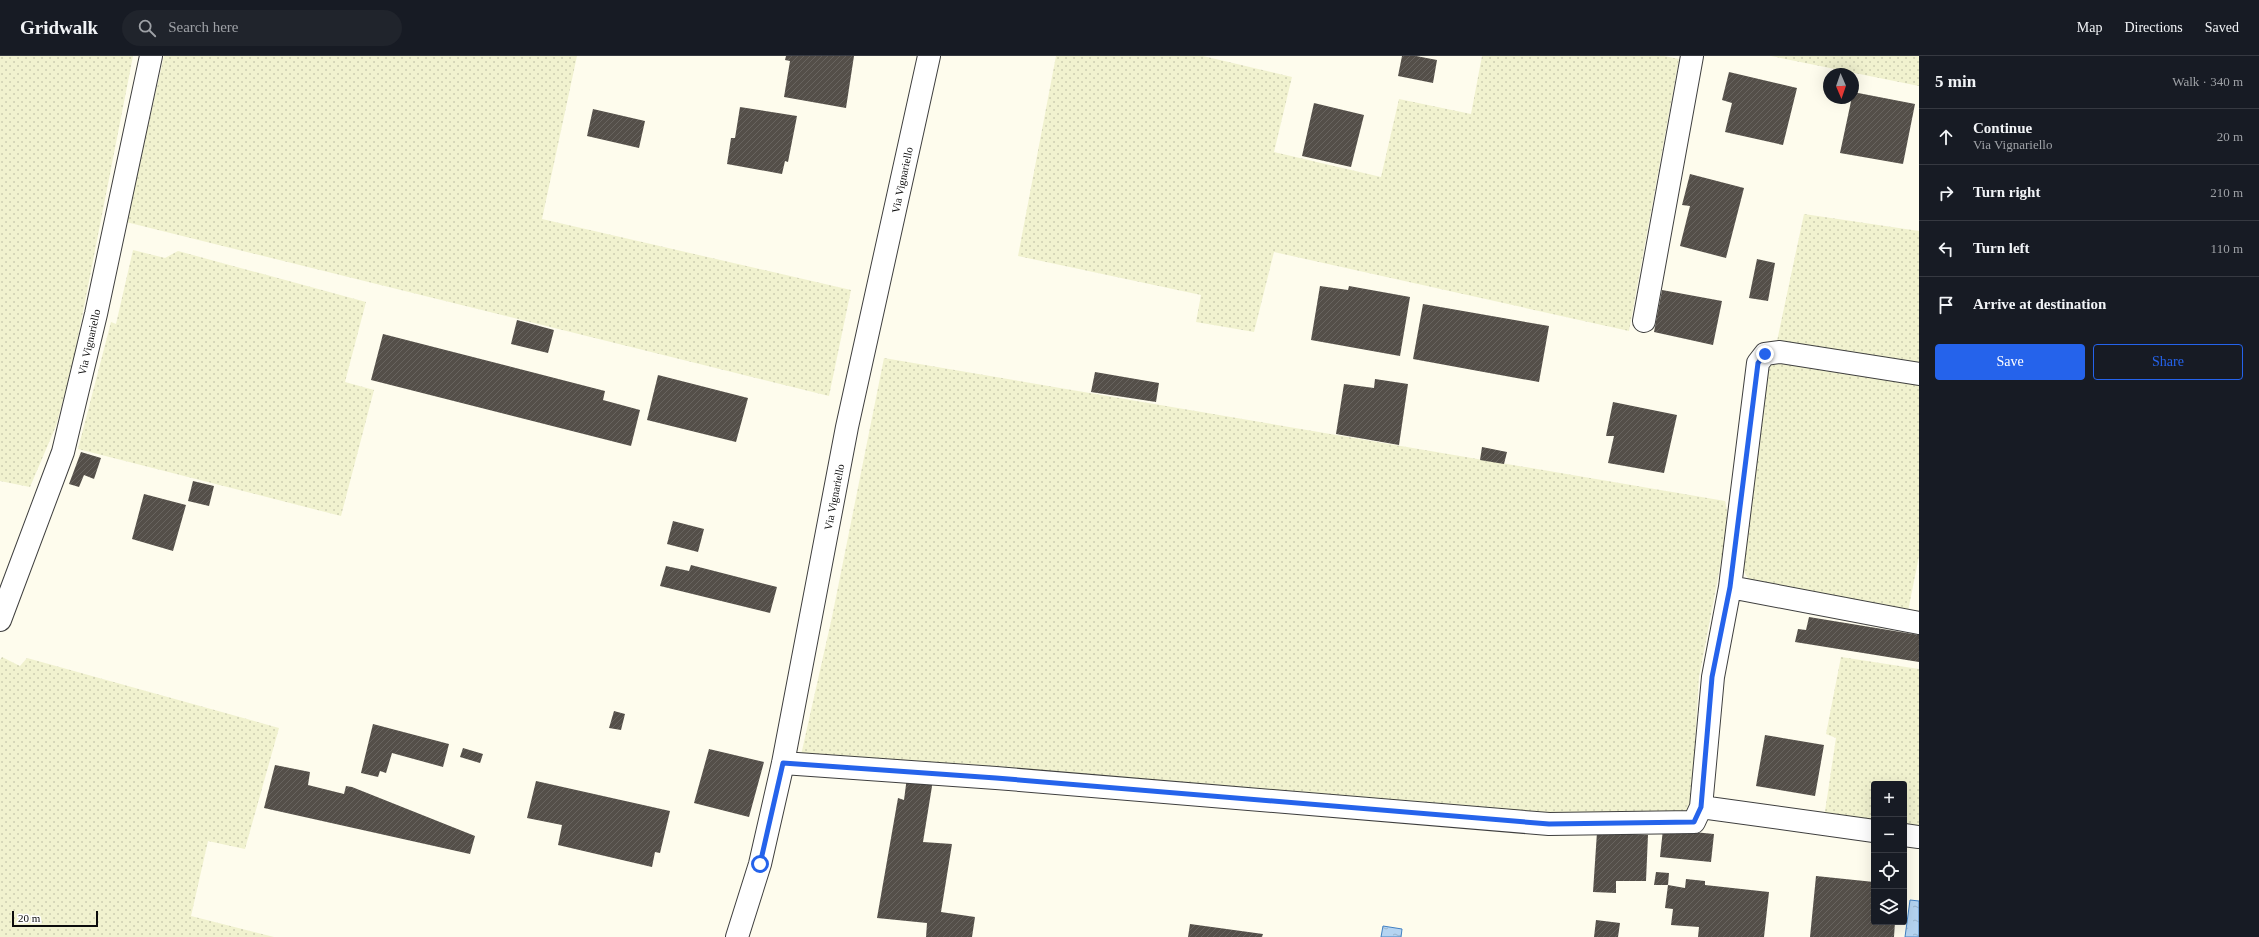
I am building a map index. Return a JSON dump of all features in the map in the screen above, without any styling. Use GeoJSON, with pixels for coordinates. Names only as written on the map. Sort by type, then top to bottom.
{"type":"FeatureCollection","features":[{"type":"Feature","properties":{"kind":"street","name":"Via Vignariello"},"geometry":{"type":"LineString","coordinates":[[0,620],[63,452],[96,314],[151,56]]}},
{"type":"Feature","properties":{"kind":"street","name":"Via Vignariello"},"geometry":{"type":"LineString","coordinates":[[737,937],[760,864],[783,763],[847,427],[929,56]]}},
{"type":"Feature","properties":{"kind":"street"},"geometry":{"type":"LineString","coordinates":[[1644,321],[1692,56]]}},
{"type":"Feature","properties":{"kind":"street"},"geometry":{"type":"LineString","coordinates":[[783,763],[996,778],[1549,824],[1694,822],[1701,807],[1712,677],[1730,587],[1758,363],[1765,354],[1780,352],[1919,374]]}},
{"type":"Feature","properties":{"kind":"street"},"geometry":{"type":"LineString","coordinates":[[1730,587],[1919,623]]}},
{"type":"Feature","properties":{"kind":"street"},"geometry":{"type":"LineString","coordinates":[[1701,807],[1871,831]]}},
{"type":"Feature","properties":{"kind":"street"},"geometry":{"type":"LineString","coordinates":[[1907,835],[1919,837]]}},
{"type":"Feature","properties":{"kind":"green space"},"geometry":{"type":"Polygon","coordinates":[[[0,56],[133,56],[73,363],[56,426],[30,487],[0,481],[0,56]]]}},
{"type":"Feature","properties":{"kind":"green space"},"geometry":{"type":"Polygon","coordinates":[[[164,56],[577,56],[542,219],[851,290],[829,396],[126,222],[164,56]]]}},
{"type":"Feature","properties":{"kind":"green space"},"geometry":{"type":"Polygon","coordinates":[[[1056,56],[1203,56],[1292,77],[1274,152],[1381,177],[1399,99],[1471,114],[1482,56],[1664,56],[1679,59],[1629,331],[1274,252],[1254,332],[1196,322],[1201,295],[1018,256],[1056,56]]]}},
{"type":"Feature","properties":{"kind":"green space"},"geometry":{"type":"Polygon","coordinates":[[[1771,56],[1919,56],[1919,86],[1859,74],[1859,68],[1830,68],[1771,56]]]}},
{"type":"Feature","properties":{"kind":"green space"},"geometry":{"type":"Polygon","coordinates":[[[1804,214],[1919,231],[1919,366],[1777,341],[1804,214]]]}},
{"type":"Feature","properties":{"kind":"green space"},"geometry":{"type":"Polygon","coordinates":[[[133,250],[165,258],[178,251],[366,302],[345,382],[374,390],[341,516],[78,449],[111,322],[116,324],[133,250]]]}},
{"type":"Feature","properties":{"kind":"green space"},"geometry":{"type":"Polygon","coordinates":[[[884,358],[1725,501],[1729,520],[1699,677],[1691,810],[1681,814],[1525,813],[801,755],[832,617],[884,358]]]}},
{"type":"Feature","properties":{"kind":"green space"},"geometry":{"type":"Polygon","coordinates":[[[1779,361],[1919,385],[1919,556],[1908,611],[1751,583],[1741,567],[1764,374],[1771,364],[1779,361]]]}},
{"type":"Feature","properties":{"kind":"green space"},"geometry":{"type":"Polygon","coordinates":[[[2,657],[20,666],[27,658],[279,728],[245,849],[208,841],[191,916],[274,937],[0,937],[0,660],[2,657]]]}},
{"type":"Feature","properties":{"kind":"green space"},"geometry":{"type":"Polygon","coordinates":[[[1841,657],[1919,669],[1919,832],[1907,830],[1907,781],[1871,781],[1871,826],[1824,818],[1836,738],[1826,734],[1841,657]]]}},
{"type":"Feature","properties":{"kind":"water"},"geometry":{"type":"Polygon","coordinates":[[[1910,900],[1919,901],[1919,937],[1905,937],[1910,900]]]}},
{"type":"Feature","properties":{"kind":"water"},"geometry":{"type":"Polygon","coordinates":[[[1383,926],[1402,929],[1401,937],[1381,937],[1383,926]]]}},
{"type":"Feature","properties":{"kind":"building"},"geometry":{"type":"Polygon","coordinates":[[[786,56],[854,56],[846,108],[784,97],[790,61],[785,60],[786,56]]]}},
{"type":"Feature","properties":{"kind":"building"},"geometry":{"type":"Polygon","coordinates":[[[1402,56],[1416,56],[1437,60],[1433,83],[1398,76],[1402,56]]]}},
{"type":"Feature","properties":{"kind":"building"},"geometry":{"type":"Polygon","coordinates":[[[1729,72],[1797,88],[1783,145],[1725,132],[1732,103],[1722,100],[1729,72]]]}},
{"type":"Feature","properties":{"kind":"building"},"geometry":{"type":"Polygon","coordinates":[[[1859,93],[1915,104],[1903,164],[1840,153],[1850,104],[1859,104],[1859,93]]]}},
{"type":"Feature","properties":{"kind":"building"},"geometry":{"type":"Polygon","coordinates":[[[1314,103],[1364,115],[1351,167],[1302,156],[1314,103]]]}},
{"type":"Feature","properties":{"kind":"building"},"geometry":{"type":"Polygon","coordinates":[[[740,107],[797,116],[788,162],[785,161],[782,174],[727,164],[731,138],[735,138],[740,107]]]}},
{"type":"Feature","properties":{"kind":"building"},"geometry":{"type":"Polygon","coordinates":[[[593,109],[645,121],[639,148],[587,136],[593,109]]]}},
{"type":"Feature","properties":{"kind":"building"},"geometry":{"type":"Polygon","coordinates":[[[1690,174],[1744,188],[1726,258],[1680,246],[1690,206],[1682,205],[1690,174]]]}},
{"type":"Feature","properties":{"kind":"building"},"geometry":{"type":"Polygon","coordinates":[[[1757,259],[1775,263],[1768,301],[1749,298],[1757,259]]]}},
{"type":"Feature","properties":{"kind":"building"},"geometry":{"type":"Polygon","coordinates":[[[1320,286],[1348,290],[1349,286],[1410,297],[1400,356],[1311,340],[1320,286]]]}},
{"type":"Feature","properties":{"kind":"building"},"geometry":{"type":"Polygon","coordinates":[[[1662,290],[1722,301],[1713,345],[1654,332],[1662,290]]]}},
{"type":"Feature","properties":{"kind":"building"},"geometry":{"type":"Polygon","coordinates":[[[1423,304],[1549,326],[1539,382],[1413,359],[1423,304]]]}},
{"type":"Feature","properties":{"kind":"building"},"geometry":{"type":"Polygon","coordinates":[[[517,320],[554,330],[548,353],[511,344],[517,320]]]}},
{"type":"Feature","properties":{"kind":"building"},"geometry":{"type":"Polygon","coordinates":[[[383,334],[605,391],[603,400],[640,410],[631,446],[371,380],[383,334]]]}},
{"type":"Feature","properties":{"kind":"building"},"geometry":{"type":"Polygon","coordinates":[[[1095,372],[1159,383],[1156,402],[1091,392],[1095,372]]]}},
{"type":"Feature","properties":{"kind":"building"},"geometry":{"type":"Polygon","coordinates":[[[658,375],[748,398],[736,442],[647,420],[658,375]]]}},
{"type":"Feature","properties":{"kind":"building"},"geometry":{"type":"Polygon","coordinates":[[[1375,379],[1408,384],[1399,445],[1336,434],[1344,384],[1374,388],[1375,379]]]}},
{"type":"Feature","properties":{"kind":"building"},"geometry":{"type":"Polygon","coordinates":[[[1613,402],[1677,415],[1664,473],[1608,463],[1614,436],[1606,436],[1613,402]]]}},
{"type":"Feature","properties":{"kind":"building"},"geometry":{"type":"Polygon","coordinates":[[[1482,447],[1507,452],[1504,464],[1480,460],[1482,447]]]}},
{"type":"Feature","properties":{"kind":"building"},"geometry":{"type":"Polygon","coordinates":[[[81,452],[101,458],[94,479],[84,475],[79,487],[69,484],[81,452]]]}},
{"type":"Feature","properties":{"kind":"building"},"geometry":{"type":"Polygon","coordinates":[[[193,481],[214,486],[209,506],[188,501],[193,481]]]}},
{"type":"Feature","properties":{"kind":"building"},"geometry":{"type":"Polygon","coordinates":[[[144,494],[186,505],[173,551],[132,539],[144,494]]]}},
{"type":"Feature","properties":{"kind":"building"},"geometry":{"type":"Polygon","coordinates":[[[673,521],[704,529],[698,552],[667,544],[673,521]]]}},
{"type":"Feature","properties":{"kind":"building"},"geometry":{"type":"Polygon","coordinates":[[[691,565],[777,587],[770,613],[660,586],[666,566],[689,571],[691,565]]]}},
{"type":"Feature","properties":{"kind":"building"},"geometry":{"type":"Polygon","coordinates":[[[1809,617],[1919,635],[1919,662],[1795,642],[1798,629],[1806,630],[1809,617]]]}},
{"type":"Feature","properties":{"kind":"building"},"geometry":{"type":"Polygon","coordinates":[[[614,711],[625,714],[621,730],[609,728],[614,711]]]}},
{"type":"Feature","properties":{"kind":"building"},"geometry":{"type":"Polygon","coordinates":[[[373,724],[449,744],[443,767],[392,753],[386,773],[380,771],[378,777],[361,773],[373,724]]]}},
{"type":"Feature","properties":{"kind":"building"},"geometry":{"type":"Polygon","coordinates":[[[1765,735],[1824,745],[1815,796],[1756,786],[1765,735]]]}},
{"type":"Feature","properties":{"kind":"building"},"geometry":{"type":"Polygon","coordinates":[[[463,748],[483,754],[480,763],[460,757],[463,748]]]}},
{"type":"Feature","properties":{"kind":"building"},"geometry":{"type":"Polygon","coordinates":[[[709,749],[764,762],[749,817],[694,803],[709,749]]]}},
{"type":"Feature","properties":{"kind":"building"},"geometry":{"type":"Polygon","coordinates":[[[275,765],[310,772],[308,785],[344,794],[346,786],[352,787],[475,836],[470,854],[264,808],[275,765]]]}},
{"type":"Feature","properties":{"kind":"building"},"geometry":{"type":"Polygon","coordinates":[[[907,777],[933,780],[923,842],[952,844],[941,912],[975,917],[972,937],[926,937],[927,923],[877,918],[898,798],[904,800],[907,777]]]}},
{"type":"Feature","properties":{"kind":"building"},"geometry":{"type":"Polygon","coordinates":[[[536,781],[670,811],[660,853],[655,852],[652,867],[558,845],[562,825],[527,818],[536,781]]]}},
{"type":"Feature","properties":{"kind":"building"},"geometry":{"type":"Polygon","coordinates":[[[1663,829],[1714,834],[1711,862],[1660,857],[1663,829]]]}},
{"type":"Feature","properties":{"kind":"building"},"geometry":{"type":"Polygon","coordinates":[[[1597,832],[1648,835],[1646,881],[1616,881],[1616,893],[1593,892],[1597,832]]]}},
{"type":"Feature","properties":{"kind":"building"},"geometry":{"type":"Polygon","coordinates":[[[1656,872],[1669,873],[1668,885],[1654,885],[1656,872]]]}},
{"type":"Feature","properties":{"kind":"building"},"geometry":{"type":"Polygon","coordinates":[[[1816,876],[1871,882],[1871,925],[1895,925],[1894,937],[1810,937],[1816,876]]]}},
{"type":"Feature","properties":{"kind":"building"},"geometry":{"type":"Polygon","coordinates":[[[1686,879],[1705,881],[1705,885],[1769,892],[1764,937],[1698,937],[1699,927],[1671,925],[1673,909],[1665,908],[1668,885],[1685,888],[1686,879]]]}},
{"type":"Feature","properties":{"kind":"building"},"geometry":{"type":"Polygon","coordinates":[[[1596,920],[1620,923],[1618,937],[1594,937],[1596,920]]]}},
{"type":"Feature","properties":{"kind":"building"},"geometry":{"type":"Polygon","coordinates":[[[1190,924],[1263,934],[1262,937],[1188,937],[1190,924]]]}},
{"type":"Feature","properties":{"kind":"route"},"geometry":{"type":"LineString","coordinates":[[760,864],[783,763],[996,778],[1549,824],[1650,824],[1694,822],[1701,807],[1712,677],[1730,587],[1758,363],[1765,354]]}}]}
